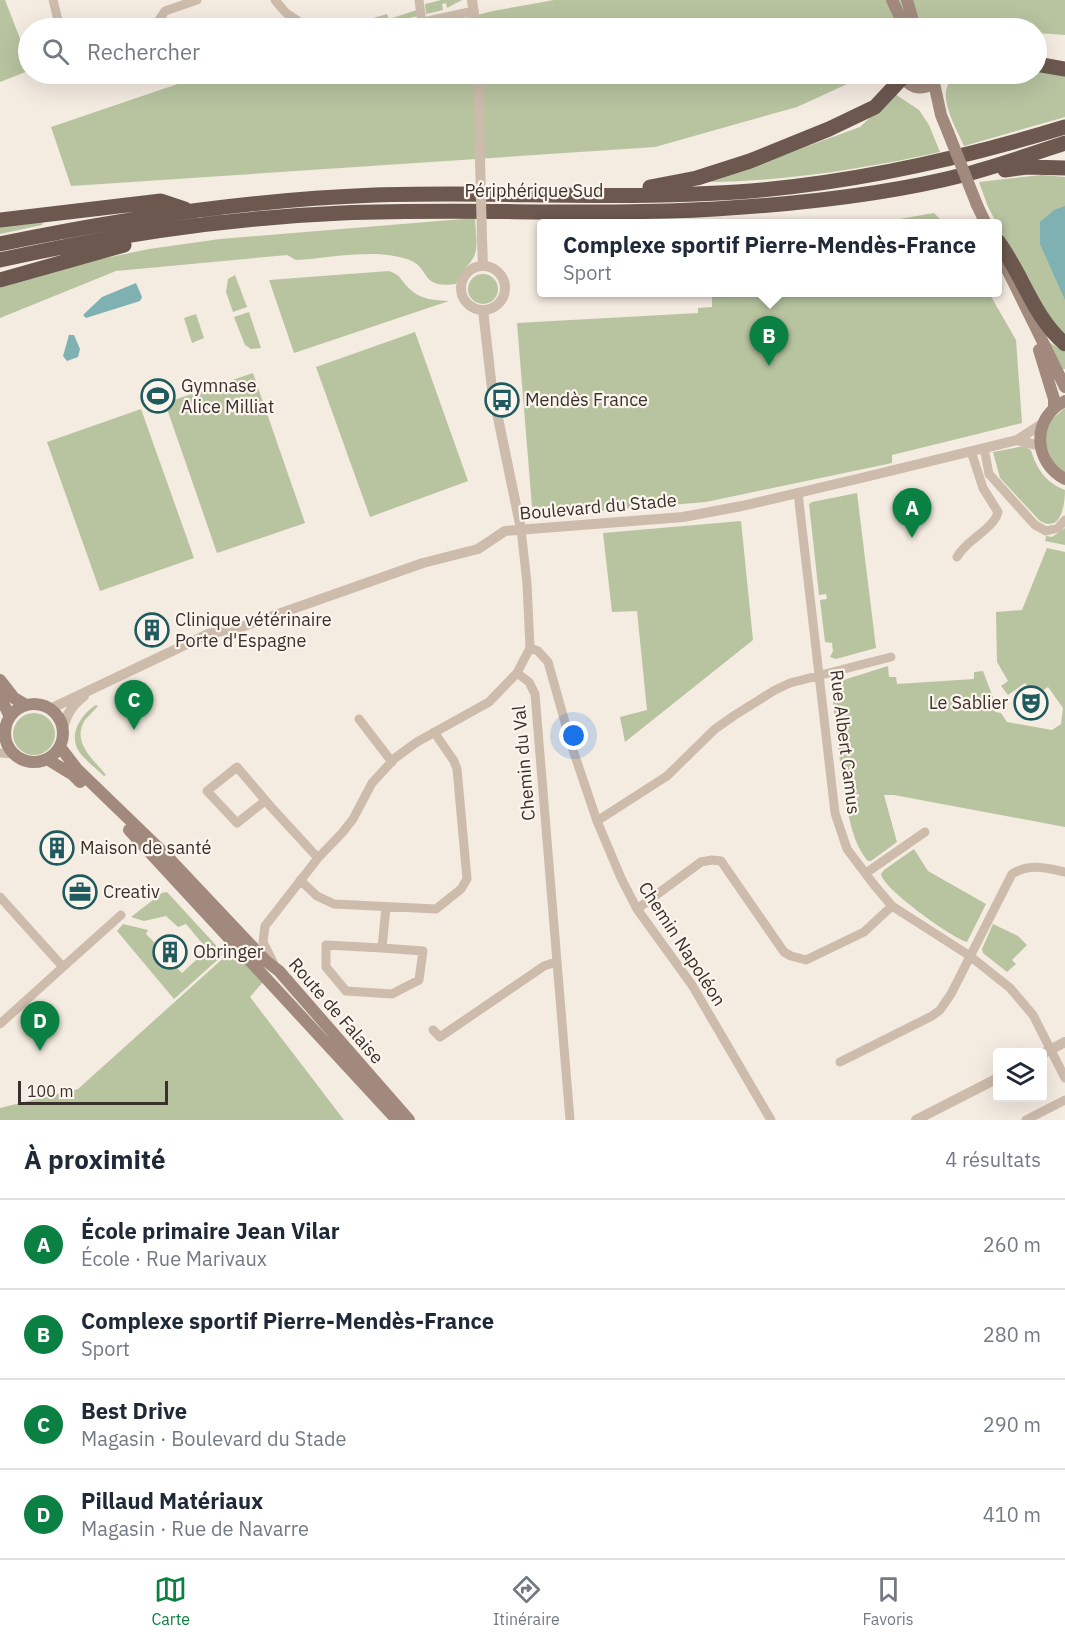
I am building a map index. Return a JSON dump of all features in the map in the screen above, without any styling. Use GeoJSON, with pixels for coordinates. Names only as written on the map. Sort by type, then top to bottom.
{"type":"FeatureCollection","features":[{"type":"Feature","properties":{"kind":"highway"},"geometry":{"type":"LineString","coordinates":[[1047,66],[1065,69]]}},
{"type":"Feature","properties":{"kind":"highway"},"geometry":{"type":"LineString","coordinates":[[605,195],[697,178],[792,144],[837,126],[875,107],[896,84]]}},
{"type":"Feature","properties":{"kind":"highway","name":"Périphérique Sud"},"geometry":{"type":"LineString","coordinates":[[0,244],[78,228],[191,210],[310,199],[376,195],[605,195],[735,192],[837,182],[951,160],[1065,127]]}},
{"type":"Feature","properties":{"kind":"highway","name":"Périphérique Sud"},"geometry":{"type":"LineString","coordinates":[[0,260],[89,242],[190,226],[340,213],[435,210],[715,209],[784,204],[855,195],[966,174],[1065,143]]}},
{"type":"Feature","properties":{"kind":"highway"},"geometry":{"type":"LineString","coordinates":[[966,174],[1028,167],[1065,168]]}},
{"type":"Feature","properties":{"kind":"highway"},"geometry":{"type":"LineString","coordinates":[[0,220],[161,201],[191,210]]}},
{"type":"Feature","properties":{"kind":"highway"},"geometry":{"type":"LineString","coordinates":[[0,280],[86,255],[165,238],[190,226]]}},
{"type":"Feature","properties":{"kind":"highway"},"geometry":{"type":"LineString","coordinates":[[1002,249],[1039,314],[1056,337],[1065,344]]}},
{"type":"Feature","properties":{"kind":"main road"},"geometry":{"type":"LineString","coordinates":[[892,0],[900,18]]}},
{"type":"Feature","properties":{"kind":"main road"},"geometry":{"type":"LineString","coordinates":[[908,0],[912,18]]}},
{"type":"Feature","properties":{"kind":"main road"},"geometry":{"type":"LineString","coordinates":[[909,84],[918,88],[941,115]]}},
{"type":"Feature","properties":{"kind":"main road"},"geometry":{"type":"LineString","coordinates":[[918,88],[925,84]]}},
{"type":"Feature","properties":{"kind":"main road"},"geometry":{"type":"LineString","coordinates":[[937,84],[941,115],[984,219]]}},
{"type":"Feature","properties":{"kind":"main road"},"geometry":{"type":"LineString","coordinates":[[1002,259],[1065,387]]}},
{"type":"Feature","properties":{"kind":"main road"},"geometry":{"type":"LineString","coordinates":[[1029,317],[1054,399],[1060,404],[1042,424],[1039,436],[1040,446],[1051,470],[1065,480]]}},
{"type":"Feature","properties":{"kind":"main road"},"geometry":{"type":"LineString","coordinates":[[0,680],[14,698],[26,705]]}},
{"type":"Feature","properties":{"kind":"main road"},"geometry":{"type":"LineString","coordinates":[[0,696],[10,717]]}},
{"type":"Feature","properties":{"kind":"main road"},"geometry":{"type":"LineString","coordinates":[[34,704],[50,709],[61,721],[63,728],[60,747],[47,759],[30,762],[14,754],[3,734],[10,717],[26,705],[34,704]]}},
{"type":"Feature","properties":{"kind":"main road","name":"Route de Falaise"},"geometry":{"type":"LineString","coordinates":[[60,747],[77,769],[173,861],[266,961],[279,971],[409,1120]]}},
{"type":"Feature","properties":{"kind":"main road","name":"Route de Falaise"},"geometry":{"type":"LineString","coordinates":[[47,759],[73,775],[122,821],[397,1120]]}},
{"type":"Feature","properties":{"kind":"street"},"geometry":{"type":"LineString","coordinates":[[53,0],[58,18]]}},
{"type":"Feature","properties":{"kind":"street"},"geometry":{"type":"LineString","coordinates":[[161,18],[165,11],[197,0]]}},
{"type":"Feature","properties":{"kind":"street"},"geometry":{"type":"LineString","coordinates":[[275,0],[294,18]]}},
{"type":"Feature","properties":{"kind":"street"},"geometry":{"type":"LineString","coordinates":[[419,0],[421,18]]}},
{"type":"Feature","properties":{"kind":"street"},"geometry":{"type":"LineString","coordinates":[[435,18],[473,6]]}},
{"type":"Feature","properties":{"kind":"street"},"geometry":{"type":"LineString","coordinates":[[479,84],[483,266]]}},
{"type":"Feature","properties":{"kind":"street"},"geometry":{"type":"LineString","coordinates":[[483,266],[498,271],[505,282],[505,291],[501,301],[491,309],[483,310],[473,308],[466,303],[461,293],[461,283],[465,274],[474,267],[483,266]]}},
{"type":"Feature","properties":{"kind":"street"},"geometry":{"type":"LineString","coordinates":[[279,971],[263,942],[263,931],[268,920],[353,819],[372,783],[392,762],[417,742],[489,702],[517,673],[530,648],[526,571],[520,529],[492,389],[483,310]]}},
{"type":"Feature","properties":{"kind":"street","name":"Boulevard du Stade"},"geometry":{"type":"LineString","coordinates":[[50,709],[208,634],[244,626],[423,563],[478,549],[505,531],[683,517],[798,493],[1017,440],[1042,424]]}},
{"type":"Feature","properties":{"kind":"street","name":"Boulevard du Stade"},"geometry":{"type":"LineString","coordinates":[[1017,440],[1040,446]]}},
{"type":"Feature","properties":{"kind":"street"},"geometry":{"type":"LineString","coordinates":[[984,448],[989,474],[1035,525],[1046,531],[1058,528],[1065,520]]}},
{"type":"Feature","properties":{"kind":"street"},"geometry":{"type":"LineString","coordinates":[[957,557],[964,547],[996,519],[998,512],[983,488],[971,451]]}},
{"type":"Feature","properties":{"kind":"street","name":"Rue Albert Camus"},"geometry":{"type":"LineString","coordinates":[[798,493],[836,813],[847,849],[892,906],[970,956],[1010,988],[1033,1015],[1045,1048]]}},
{"type":"Feature","properties":{"kind":"street","name":"Chemin Napoléon"},"geometry":{"type":"LineString","coordinates":[[530,648],[542,656],[551,671],[572,747],[597,821],[621,879],[637,909],[692,985],[771,1120]]}},
{"type":"Feature","properties":{"kind":"street"},"geometry":{"type":"LineString","coordinates":[[597,821],[667,776],[715,729],[775,690],[790,683],[891,657]]}},
{"type":"Feature","properties":{"kind":"street","name":"Chemin du Val"},"geometry":{"type":"LineString","coordinates":[[517,673],[529,682],[535,694],[570,1120]]}},
{"type":"Feature","properties":{"kind":"street","name":"Boulevard du Stade"},"geometry":{"type":"LineString","coordinates":[[63,728],[67,715],[75,703],[96,687]]}},
{"type":"Feature","properties":{"kind":"street"},"geometry":{"type":"LineString","coordinates":[[359,719],[392,762]]}},
{"type":"Feature","properties":{"kind":"street"},"geometry":{"type":"LineString","coordinates":[[300,880],[327,902],[386,907],[436,909],[461,889],[467,879],[457,769],[434,732]]}},
{"type":"Feature","properties":{"kind":"street"},"geometry":{"type":"LineString","coordinates":[[0,753],[14,754]]}},
{"type":"Feature","properties":{"kind":"street"},"geometry":{"type":"LineString","coordinates":[[265,801],[237,823],[207,791],[237,766],[265,801],[318,858]]}},
{"type":"Feature","properties":{"kind":"street"},"geometry":{"type":"LineString","coordinates":[[866,873],[925,832]]}},
{"type":"Feature","properties":{"kind":"street"},"geometry":{"type":"LineString","coordinates":[[637,909],[702,862],[721,861],[784,952],[806,960],[864,932],[892,906]]}},
{"type":"Feature","properties":{"kind":"street"},"geometry":{"type":"LineString","coordinates":[[840,1062],[936,1014],[948,1000],[1012,874],[1023,867],[1065,872]]}},
{"type":"Feature","properties":{"kind":"street"},"geometry":{"type":"LineString","coordinates":[[0,897],[63,967]]}},
{"type":"Feature","properties":{"kind":"street"},"geometry":{"type":"LineString","coordinates":[[382,948],[386,907]]}},
{"type":"Feature","properties":{"kind":"street"},"geometry":{"type":"LineString","coordinates":[[0,1024],[122,915]]}},
{"type":"Feature","properties":{"kind":"street"},"geometry":{"type":"LineString","coordinates":[[327,945],[382,948],[423,951],[419,980],[392,994],[346,991],[326,967],[327,945]]}},
{"type":"Feature","properties":{"kind":"street"},"geometry":{"type":"LineString","coordinates":[[433,1030],[440,1037],[544,966],[556,962]]}},
{"type":"Feature","properties":{"kind":"street"},"geometry":{"type":"LineString","coordinates":[[1047,1052],[1065,1042]]}},
{"type":"Feature","properties":{"kind":"street","name":"Rue Albert Camus"},"geometry":{"type":"LineString","coordinates":[[1047,1052],[1065,1078]]}},
{"type":"Feature","properties":{"kind":"street"},"geometry":{"type":"LineString","coordinates":[[916,1120],[993,1081]]}},
{"type":"Feature","properties":{"kind":"street"},"geometry":{"type":"LineString","coordinates":[[1026,1120],[1065,1100]]}},
{"type":"Feature","properties":{"kind":"green space"},"geometry":{"type":"Polygon","coordinates":[[[0,0],[5,0],[18,33],[18,75],[0,82],[0,0]]]}},
{"type":"Feature","properties":{"kind":"green space"},"geometry":{"type":"Polygon","coordinates":[[[441,0],[462,0],[447,8],[446,3],[442,4],[443,10],[426,14],[425,4],[441,0]]]}},
{"type":"Feature","properties":{"kind":"green space"},"geometry":{"type":"Polygon","coordinates":[[[554,0],[1065,0],[1065,35],[1047,34],[1047,18],[465,18],[554,0]]]}},
{"type":"Feature","properties":{"kind":"green space"},"geometry":{"type":"Polygon","coordinates":[[[417,10],[418,16],[392,18],[417,10]]]}},
{"type":"Feature","properties":{"kind":"green space"},"geometry":{"type":"Polygon","coordinates":[[[387,14],[389,18],[373,18],[387,14]]]}},
{"type":"Feature","properties":{"kind":"green space"},"geometry":{"type":"Polygon","coordinates":[[[1047,70],[1065,73],[1065,117],[964,146],[947,105],[946,91],[949,84],[1047,84],[1047,70]]]}},
{"type":"Feature","properties":{"kind":"green space"},"geometry":{"type":"Polygon","coordinates":[[[178,84],[847,84],[797,107],[655,147],[71,186],[51,127],[178,84]]]}},
{"type":"Feature","properties":{"kind":"green space"},"geometry":{"type":"Polygon","coordinates":[[[895,94],[919,110],[929,125],[940,152],[825,173],[709,182],[860,127],[895,94]]]}},
{"type":"Feature","properties":{"kind":"green space"},"geometry":{"type":"Polygon","coordinates":[[[1041,175],[1065,177],[1065,337],[1045,312],[1002,233],[1002,219],[995,219],[979,182],[1041,175]]]}},
{"type":"Feature","properties":{"kind":"green space"},"geometry":{"type":"Polygon","coordinates":[[[934,213],[940,219],[900,219],[934,213]]]}},
{"type":"Feature","properties":{"kind":"green space"},"geometry":{"type":"Polygon","coordinates":[[[475,218],[474,256],[456,284],[436,283],[430,280],[415,263],[394,256],[366,254],[296,260],[287,255],[116,271],[0,318],[0,288],[96,260],[149,249],[220,239],[475,218]]]}},
{"type":"Feature","properties":{"kind":"green space"},"geometry":{"type":"Polygon","coordinates":[[[43,222],[42,225],[0,234],[0,226],[43,222]]]}},
{"type":"Feature","properties":{"kind":"green space"},"geometry":{"type":"Polygon","coordinates":[[[389,271],[397,275],[419,296],[449,301],[294,353],[269,280],[389,271]]]}},
{"type":"Feature","properties":{"kind":"green space"},"geometry":{"type":"Polygon","coordinates":[[[483,274],[493,279],[498,289],[493,299],[483,304],[473,299],[468,289],[473,279],[483,274]]]}},
{"type":"Feature","properties":{"kind":"green space"},"geometry":{"type":"Polygon","coordinates":[[[235,275],[247,307],[233,312],[226,292],[228,279],[235,275]]]}},
{"type":"Feature","properties":{"kind":"green space"},"geometry":{"type":"Polygon","coordinates":[[[712,297],[991,297],[1016,340],[1022,423],[892,455],[892,463],[706,502],[561,514],[532,507],[517,323],[698,313],[698,308],[712,307],[712,297]]]}},
{"type":"Feature","properties":{"kind":"green space"},"geometry":{"type":"Polygon","coordinates":[[[249,312],[261,348],[251,349],[245,345],[234,317],[249,312]]]}},
{"type":"Feature","properties":{"kind":"green space"},"geometry":{"type":"Polygon","coordinates":[[[196,314],[204,338],[192,343],[184,318],[196,314]]]}},
{"type":"Feature","properties":{"kind":"green space"},"geometry":{"type":"Polygon","coordinates":[[[415,332],[468,481],[370,517],[316,367],[415,332]]]}},
{"type":"Feature","properties":{"kind":"green space"},"geometry":{"type":"Polygon","coordinates":[[[1049,342],[1065,352],[1065,369],[1060,369],[1049,342]]]}},
{"type":"Feature","properties":{"kind":"green space"},"geometry":{"type":"Polygon","coordinates":[[[253,373],[305,523],[217,553],[165,403],[253,373]]]}},
{"type":"Feature","properties":{"kind":"green space"},"geometry":{"type":"Polygon","coordinates":[[[1065,408],[1065,473],[1053,464],[1045,442],[1046,431],[1051,420],[1065,408]]]}},
{"type":"Feature","properties":{"kind":"green space"},"geometry":{"type":"Polygon","coordinates":[[[141,409],[194,558],[100,591],[47,442],[141,409]]]}},
{"type":"Feature","properties":{"kind":"green space"},"geometry":{"type":"Polygon","coordinates":[[[1024,446],[1031,450],[1039,469],[1047,479],[1065,490],[1063,510],[1053,523],[1047,524],[1040,521],[1000,478],[993,452],[1024,446]]]}},
{"type":"Feature","properties":{"kind":"green space"},"geometry":{"type":"Polygon","coordinates":[[[857,493],[876,648],[836,659],[830,657],[833,651],[832,643],[825,642],[820,600],[827,599],[826,594],[819,595],[809,504],[857,493]]]}},
{"type":"Feature","properties":{"kind":"green space"},"geometry":{"type":"Polygon","coordinates":[[[741,521],[753,640],[625,742],[620,717],[647,710],[637,611],[612,612],[603,533],[741,521]]]}},
{"type":"Feature","properties":{"kind":"green space"},"geometry":{"type":"Polygon","coordinates":[[[1065,528],[1065,545],[1045,541],[1046,536],[1052,537],[1065,528]]]}},
{"type":"Feature","properties":{"kind":"green space"},"geometry":{"type":"Polygon","coordinates":[[[1047,548],[1065,552],[1065,827],[884,795],[897,842],[868,861],[855,839],[845,799],[859,797],[859,794],[844,795],[831,686],[834,683],[888,666],[889,677],[896,677],[897,684],[974,679],[974,672],[983,671],[996,701],[995,712],[1001,713],[1007,722],[1052,730],[1061,724],[1063,708],[1048,687],[1039,693],[1032,692],[1025,683],[1008,695],[1001,686],[1008,681],[997,662],[996,612],[1022,610],[1047,548]]]}},
{"type":"Feature","properties":{"kind":"green space"},"geometry":{"type":"Polygon","coordinates":[[[96,705],[98,706],[81,728],[81,736],[85,750],[106,775],[104,776],[80,753],[75,740],[75,733],[81,720],[96,705]]]}},
{"type":"Feature","properties":{"kind":"green space"},"geometry":{"type":"Polygon","coordinates":[[[34,713],[49,719],[55,734],[49,749],[34,755],[19,749],[13,734],[19,719],[34,713]]]}},
{"type":"Feature","properties":{"kind":"green space"},"geometry":{"type":"Polygon","coordinates":[[[914,849],[928,871],[986,904],[967,942],[948,932],[905,901],[881,874],[914,849]]]}},
{"type":"Feature","properties":{"kind":"green space"},"geometry":{"type":"Polygon","coordinates":[[[167,892],[224,954],[174,999],[117,931],[123,924],[148,930],[146,934],[156,944],[155,946],[174,968],[176,967],[182,973],[207,949],[186,924],[178,927],[166,916],[144,921],[131,917],[162,893],[167,892]]]}},
{"type":"Feature","properties":{"kind":"green space"},"geometry":{"type":"Polygon","coordinates":[[[993,924],[1018,936],[1027,945],[1012,960],[1016,964],[1007,972],[983,953],[982,949],[993,924]]]}},
{"type":"Feature","properties":{"kind":"green space"},"geometry":{"type":"Polygon","coordinates":[[[239,944],[269,975],[250,997],[344,1120],[0,1120],[0,1108],[78,1089],[239,944]]]}},
{"type":"Feature","properties":{"kind":"water"},"geometry":{"type":"Polygon","coordinates":[[[1065,206],[1065,300],[1040,244],[1040,222],[1054,210],[1065,206]]]}},
{"type":"Feature","properties":{"kind":"water"},"geometry":{"type":"Polygon","coordinates":[[[136,283],[142,297],[140,301],[86,318],[83,315],[102,297],[136,283]]]}},
{"type":"Feature","properties":{"kind":"water"},"geometry":{"type":"Polygon","coordinates":[[[69,335],[74,335],[80,349],[78,357],[67,361],[63,356],[69,335]]]}},
{"type":"Feature","properties":{"kind":"place","name":"Complexe sportif Pierre-Mendès-France"},"geometry":{"type":"Point","coordinates":[769,366]}},
{"type":"Feature","properties":{"kind":"place","name":"Gymnase Alice Milliat"},"geometry":{"type":"Point","coordinates":[158,396]}},
{"type":"Feature","properties":{"kind":"place","name":"Mendès France"},"geometry":{"type":"Point","coordinates":[502,400]}},
{"type":"Feature","properties":{"kind":"place","name":"École primaire Jean Vilar"},"geometry":{"type":"Point","coordinates":[912,538]}},
{"type":"Feature","properties":{"kind":"place","name":"Clinique vétérinaire Porte d'Espagne"},"geometry":{"type":"Point","coordinates":[152,630]}},
{"type":"Feature","properties":{"kind":"place","name":"Le Sablier"},"geometry":{"type":"Point","coordinates":[1031,703]}},
{"type":"Feature","properties":{"kind":"place","name":"Best Drive"},"geometry":{"type":"Point","coordinates":[134,730]}},
{"type":"Feature","properties":{"kind":"place","name":"Maison de santé"},"geometry":{"type":"Point","coordinates":[57,848]}},
{"type":"Feature","properties":{"kind":"place","name":"Creativ"},"geometry":{"type":"Point","coordinates":[80,892]}},
{"type":"Feature","properties":{"kind":"place","name":"Obringer"},"geometry":{"type":"Point","coordinates":[170,952]}},
{"type":"Feature","properties":{"kind":"place","name":"Pillaud Matériaux"},"geometry":{"type":"Point","coordinates":[40,1051]}}]}
